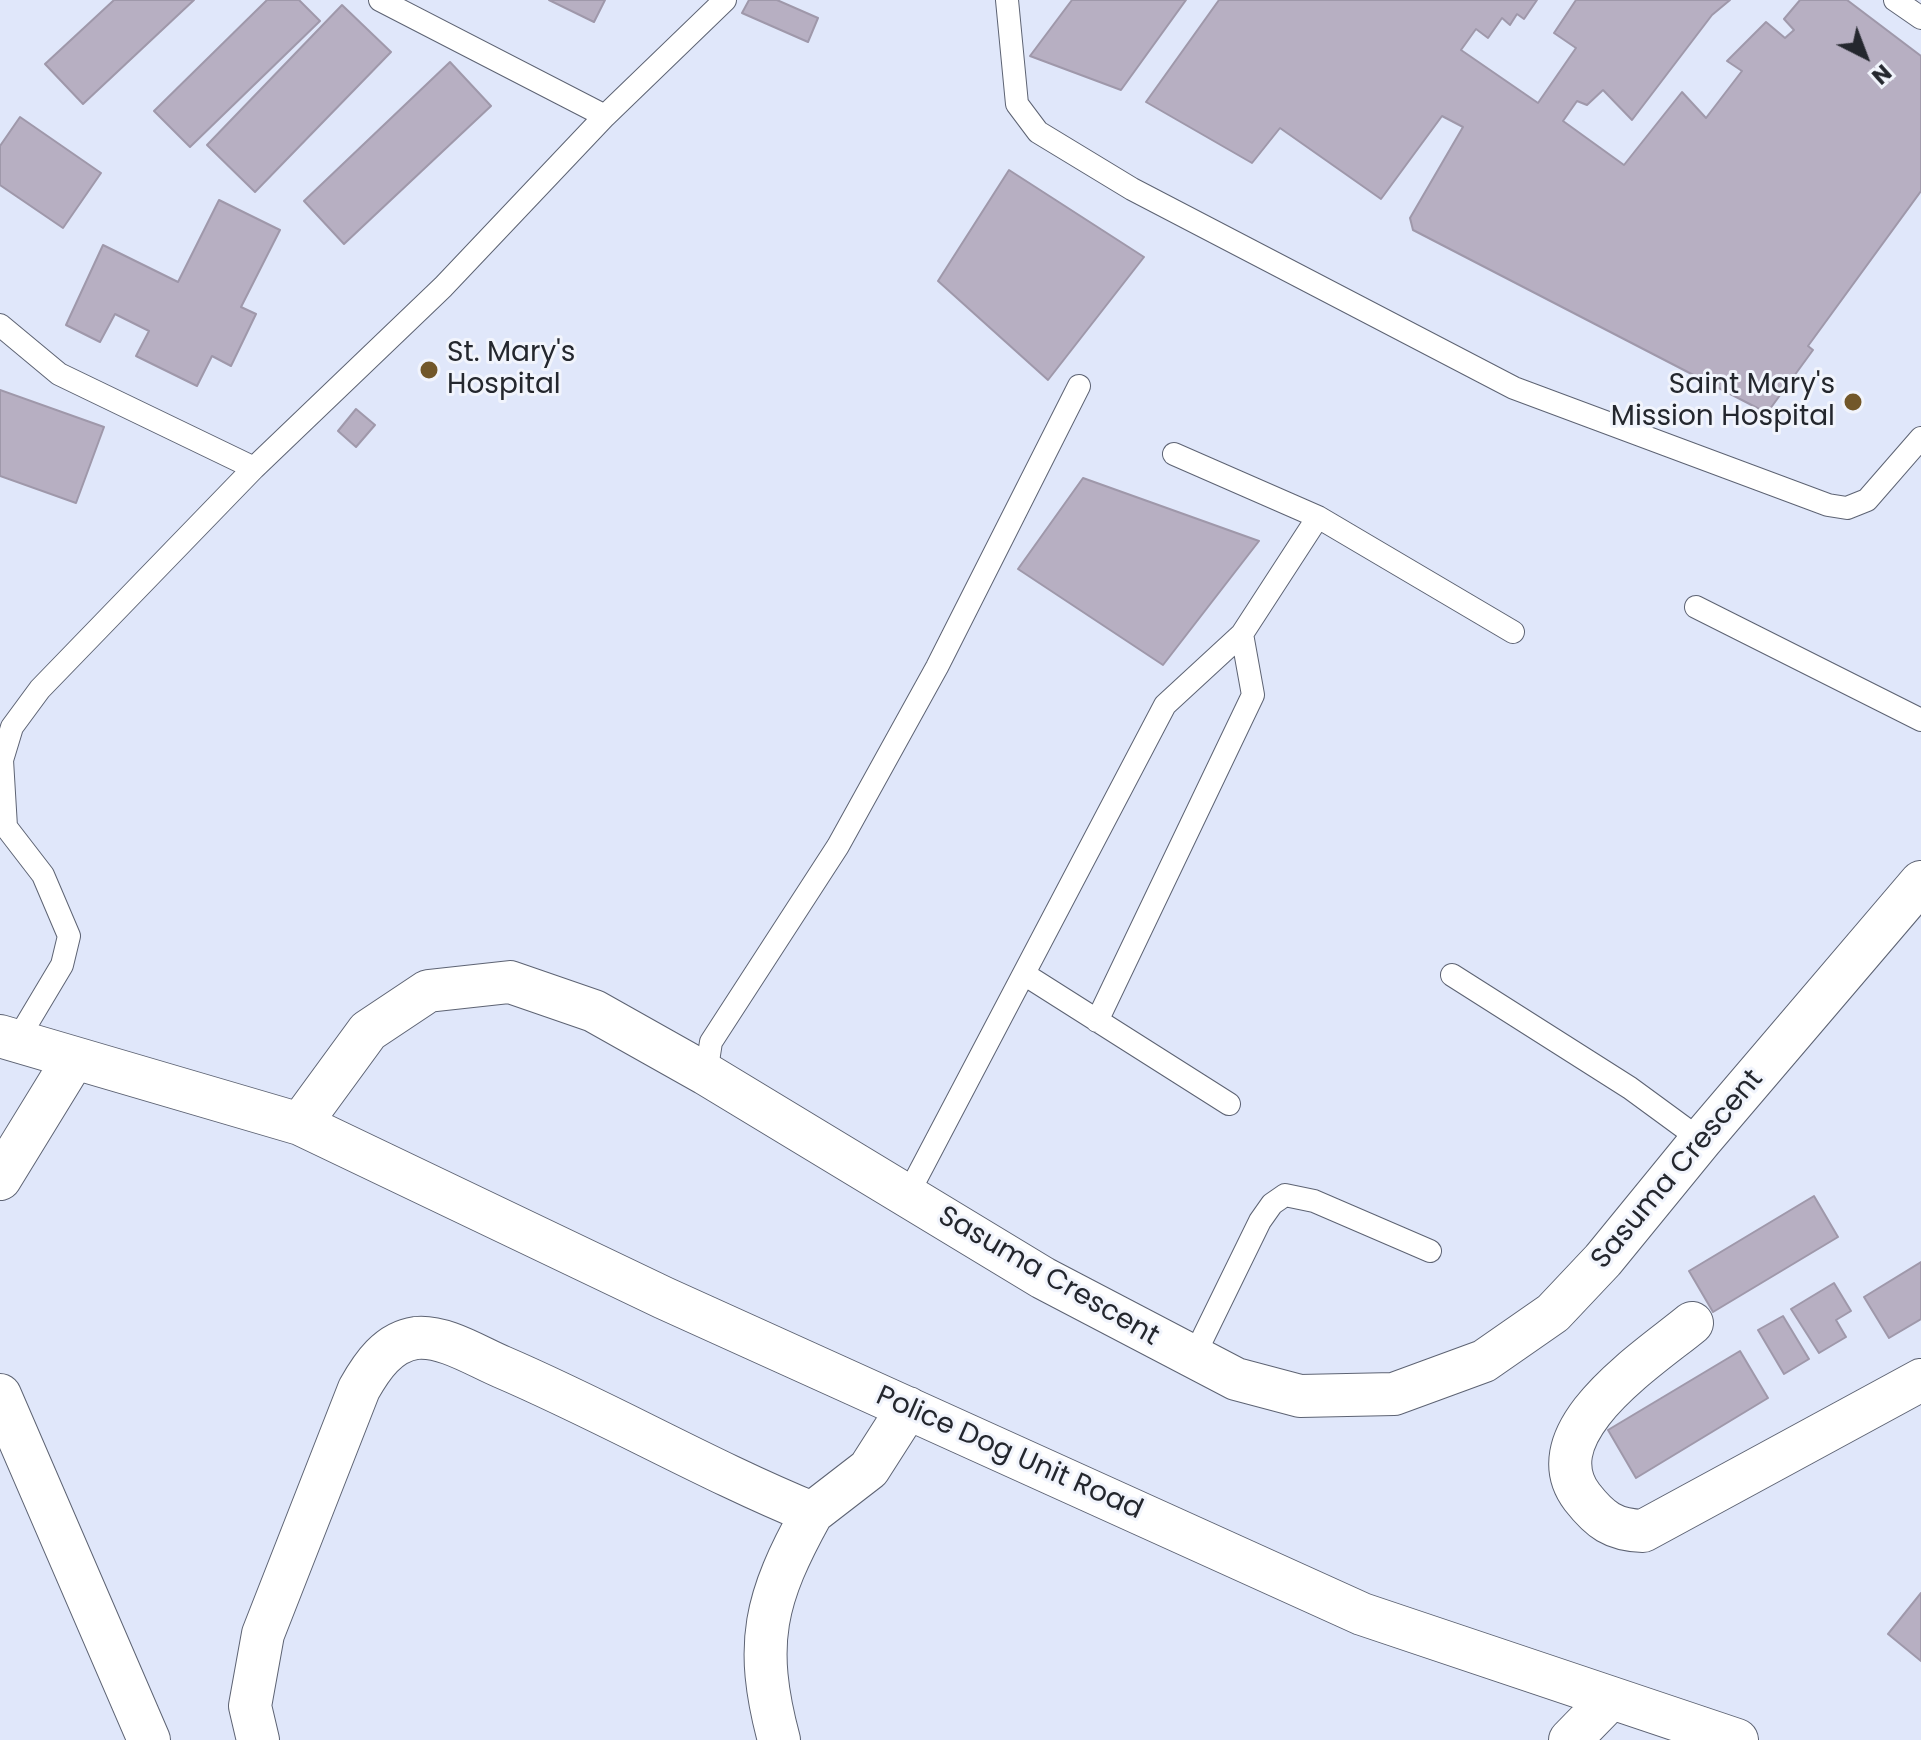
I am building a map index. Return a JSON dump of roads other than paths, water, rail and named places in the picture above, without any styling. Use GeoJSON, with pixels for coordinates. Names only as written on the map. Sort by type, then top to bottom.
{"type":"FeatureCollection","features":[{"type":"Feature","properties":{"kind":"street","name":"Sasuma Crescent"},"geometry":{"type":"LineString","coordinates":[[300,1124],[368,1031],[428,991],[510,982],[594,1011],[706,1074],[1043,1278],[1236,1379],[1300,1396],[1394,1394],[1484,1361],[1553,1313],[1603,1260],[1921,882]]}},
{"type":"Feature","properties":{"kind":"street"},"geometry":{"type":"LineString","coordinates":[[8,1039],[300,1124]]}},
{"type":"Feature","properties":{"kind":"street"},"geometry":{"type":"LineString","coordinates":[[0,1179],[73,1060]]}},
{"type":"Feature","properties":{"kind":"street","name":"Police Dog Unit Road"},"geometry":{"type":"LineString","coordinates":[[300,1124],[664,1298],[1362,1614],[1737,1740]]}},
{"type":"Feature","properties":{"kind":"street"},"geometry":{"type":"LineString","coordinates":[[1692,1323],[1614,1387],[1584,1418],[1569,1454],[1578,1492],[1598,1518],[1620,1530],[1643,1531],[1921,1380]]}},
{"type":"Feature","properties":{"kind":"street"},"geometry":{"type":"LineString","coordinates":[[258,1740],[250,1706],[263,1634],[359,1389],[374,1363],[395,1345],[417,1338],[448,1344],[554,1389],[812,1513]]}},
{"type":"Feature","properties":{"kind":"street"},"geometry":{"type":"LineString","coordinates":[[0,1395],[149,1740]]}},
{"type":"Feature","properties":{"kind":"street"},"geometry":{"type":"LineString","coordinates":[[779,1740],[768,1699],[765,1634],[780,1570],[812,1513],[869,1469],[908,1408]]}},
{"type":"Feature","properties":{"kind":"street"},"geometry":{"type":"LineString","coordinates":[[1570,1740],[1611,1698]]}},
{"type":"Feature","properties":{"kind":"lane"},"geometry":{"type":"LineString","coordinates":[[380,0],[605,116]]}},
{"type":"Feature","properties":{"kind":"lane"},"geometry":{"type":"LineString","coordinates":[[8,1039],[62,965],[69,936],[43,875],[3,825],[2,760],[12,727],[40,689],[254,468],[443,287],[605,116],[725,0]]}},
{"type":"Feature","properties":{"kind":"lane"},"geometry":{"type":"LineString","coordinates":[[1007,0],[1017,104],[1038,132],[1132,189],[1514,388],[1828,505],[1847,508],[1867,500],[1921,438]]}},
{"type":"Feature","properties":{"kind":"lane"},"geometry":{"type":"LineString","coordinates":[[1895,0],[1921,18]]}},
{"type":"Feature","properties":{"kind":"lane"},"geometry":{"type":"LineString","coordinates":[[0,325],[59,374],[254,468]]}},
{"type":"Feature","properties":{"kind":"lane"},"geometry":{"type":"LineString","coordinates":[[706,1074],[711,1042],[838,846],[937,667],[1079,386]]}},
{"type":"Feature","properties":{"kind":"lane"},"geometry":{"type":"LineString","coordinates":[[1174,454],[1318,517],[1513,632]]}},
{"type":"Feature","properties":{"kind":"lane"},"geometry":{"type":"LineString","coordinates":[[907,1196],[1165,705],[1242,634],[1318,517]]}},
{"type":"Feature","properties":{"kind":"lane"},"geometry":{"type":"LineString","coordinates":[[1696,607],[1921,720]]}},
{"type":"Feature","properties":{"kind":"lane"},"geometry":{"type":"LineString","coordinates":[[1097,1021],[1253,695],[1242,634]]}},
{"type":"Feature","properties":{"kind":"lane"},"geometry":{"type":"LineString","coordinates":[[1024,974],[1229,1104]]}},
{"type":"Feature","properties":{"kind":"lane"},"geometry":{"type":"LineString","coordinates":[[1452,975],[1630,1088],[1701,1140]]}},
{"type":"Feature","properties":{"kind":"lane"},"geometry":{"type":"LineString","coordinates":[[1193,1358],[1260,1221],[1272,1204],[1285,1195],[1314,1201],[1430,1251]]}},
{"type":"Feature","properties":{"kind":"place","name":"St. Mary's Hospital"},"geometry":{"type":"Point","coordinates":[429,370]}},
{"type":"Feature","properties":{"kind":"place","name":"Saint Mary's Mission Hospital"},"geometry":{"type":"Point","coordinates":[1853,402]}}]}
